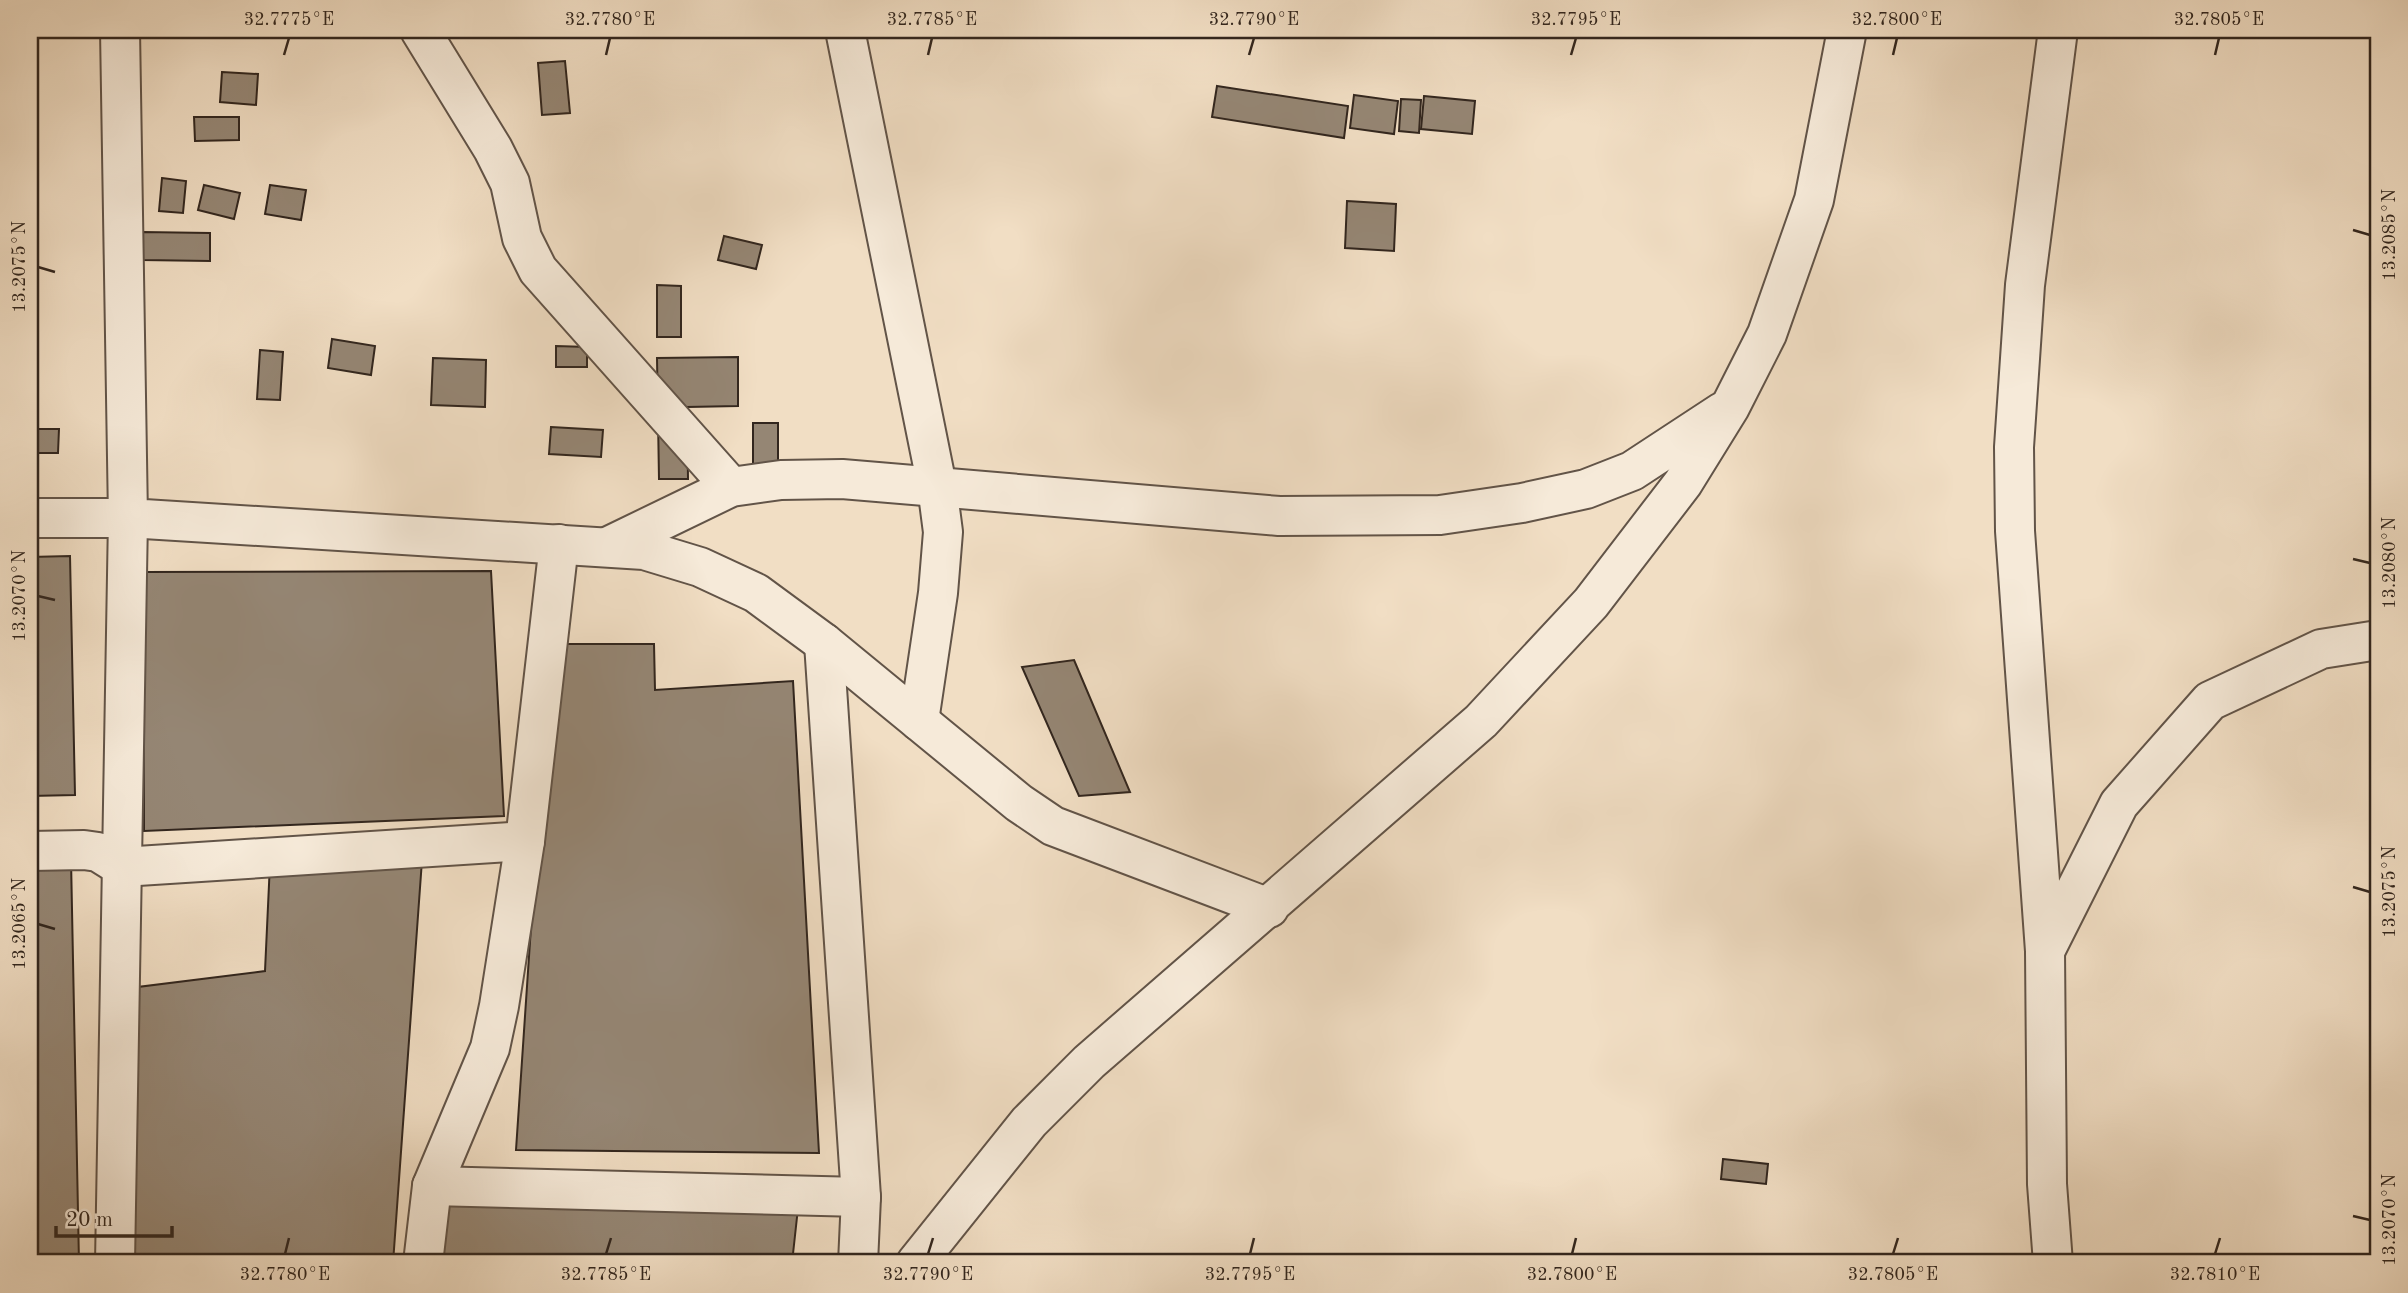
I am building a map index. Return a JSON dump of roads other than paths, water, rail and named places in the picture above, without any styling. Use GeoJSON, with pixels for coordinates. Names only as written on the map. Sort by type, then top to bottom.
{"type":"FeatureCollection","features":[{"type":"Feature","properties":{"kind":"street"},"geometry":{"type":"LineString","coordinates":[[115,1263],[128,518],[120,30]]}},
{"type":"Feature","properties":{"kind":"street"},"geometry":{"type":"LineString","coordinates":[[420,30],[499,160],[510,183],[522,238],[538,270],[731,487]]}},
{"type":"Feature","properties":{"kind":"street"},"geometry":{"type":"LineString","coordinates":[[845,30],[937,486],[943,533],[938,593],[919,721]]}},
{"type":"Feature","properties":{"kind":"street"},"geometry":{"type":"LineString","coordinates":[[916,1263],[1028,1122],[1089,1062],[1481,721],[1591,603],[1683,483],[1730,407],[1767,334],[1814,200],[1847,30]]}},
{"type":"Feature","properties":{"kind":"street"},"geometry":{"type":"LineString","coordinates":[[2053,1263],[2047,1184],[2045,951],[2015,531],[2014,447],[2025,285],[2058,30]]}},
{"type":"Feature","properties":{"kind":"street"},"geometry":{"type":"LineString","coordinates":[[607,548],[731,487],[781,480],[842,479],[1279,516],[1440,515],[1522,503],[1586,489],[1632,471],[1730,407]]}},
{"type":"Feature","properties":{"kind":"street"},"geometry":{"type":"LineString","coordinates":[[30,518],[128,518],[644,550],[700,567],[756,593],[824,643],[1019,803],[1053,826],[1269,908]]}},
{"type":"Feature","properties":{"kind":"street"},"geometry":{"type":"LineString","coordinates":[[424,1263],[432,1186],[490,1048],[499,1006],[525,841],[559,544]]}},
{"type":"Feature","properties":{"kind":"street"},"geometry":{"type":"LineString","coordinates":[[2045,951],[2119,804],[2210,701],[2321,649],[2378,639]]}},
{"type":"Feature","properties":{"kind":"street"},"geometry":{"type":"LineString","coordinates":[[824,643],[860,1197],[858,1263]]}},
{"type":"Feature","properties":{"kind":"street"},"geometry":{"type":"LineString","coordinates":[[30,851],[98,852],[122,867],[525,841]]}},
{"type":"Feature","properties":{"kind":"street"},"geometry":{"type":"LineString","coordinates":[[432,1186],[860,1197]]}}]}
